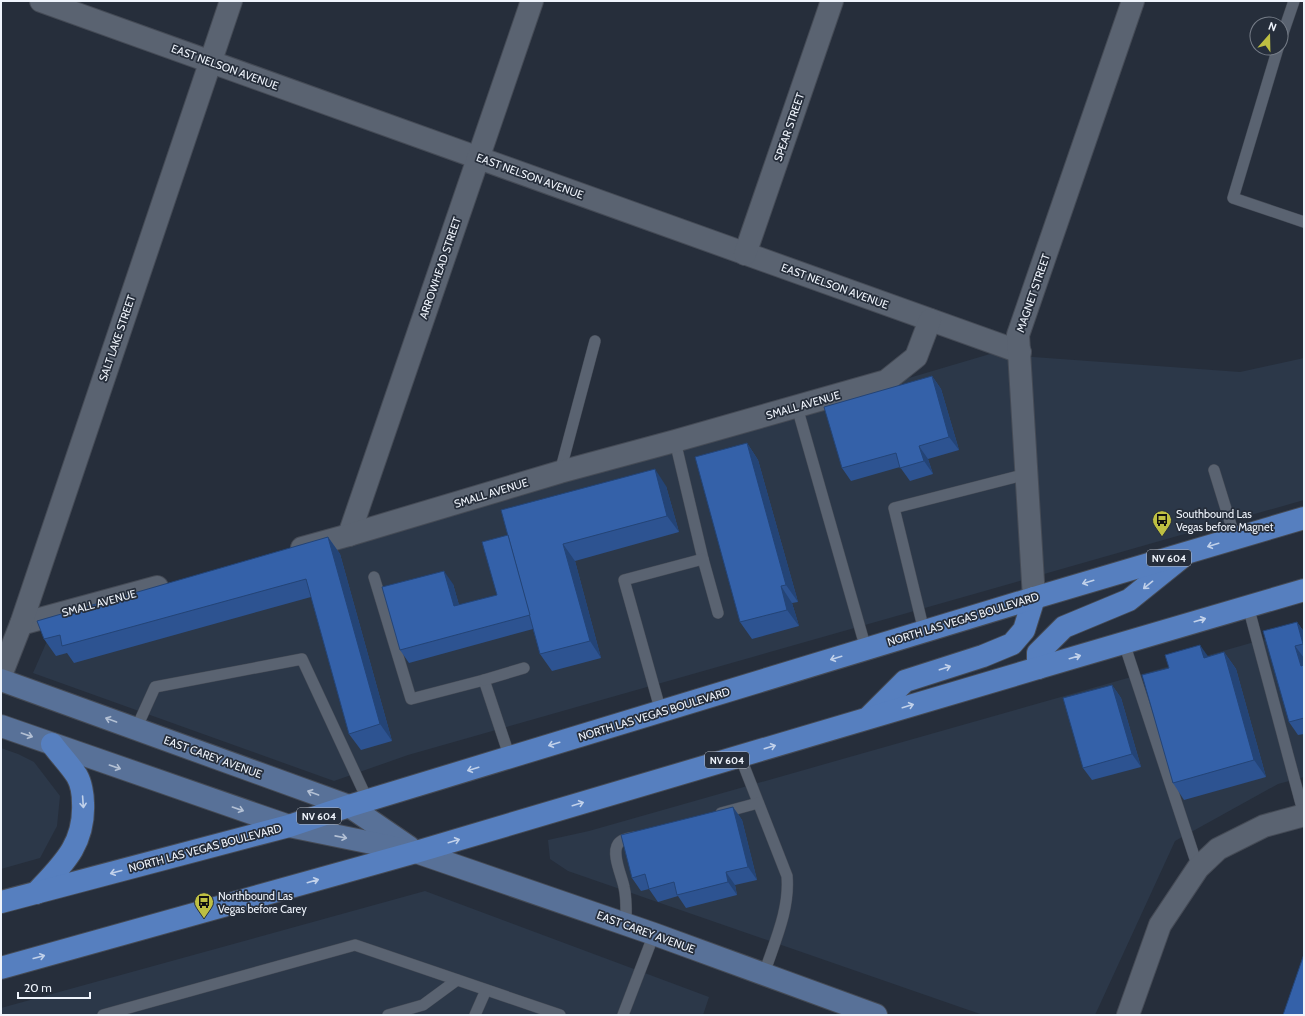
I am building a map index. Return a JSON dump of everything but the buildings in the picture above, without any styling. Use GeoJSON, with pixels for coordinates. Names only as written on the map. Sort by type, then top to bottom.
{"type":"FeatureCollection","features":[{"type":"Feature","properties":{"kind":"main road","name":"NORTH LAS VEGAS BOULEVARD"},"geometry":{"type":"LineString","coordinates":[[1,902],[289,826],[924,631],[1304,518]]}},
{"type":"Feature","properties":{"kind":"main road"},"geometry":{"type":"LineString","coordinates":[[1038,668],[1038,653],[1064,627],[1129,600],[1189,552]]}},
{"type":"Feature","properties":{"kind":"main road"},"geometry":{"type":"LineString","coordinates":[[1296,592],[1304,574]]}},
{"type":"Feature","properties":{"kind":"main road","name":"NV 604"},"geometry":{"type":"LineString","coordinates":[[416,852],[1296,592]]}},
{"type":"Feature","properties":{"kind":"main road"},"geometry":{"type":"LineString","coordinates":[[868,718],[905,681],[983,656],[1012,644],[1024,630],[1034,598]]}},
{"type":"Feature","properties":{"kind":"main road","name":"EAST CAREY AVENUE"},"geometry":{"type":"LineString","coordinates":[[1,680],[136,729],[359,804],[416,852]]}},
{"type":"Feature","properties":{"kind":"main road","name":"EAST CAREY AVENUE"},"geometry":{"type":"LineString","coordinates":[[1,726],[289,826],[416,852],[654,934],[876,1015]]}},
{"type":"Feature","properties":{"kind":"main road"},"geometry":{"type":"LineString","coordinates":[[36,893],[65,861],[76,842],[84,816],[83,796],[77,777],[52,744]]}},
{"type":"Feature","properties":{"kind":"main road"},"geometry":{"type":"LineString","coordinates":[[1,968],[416,852]]}},
{"type":"Feature","properties":{"kind":"street","name":"EAST NELSON AVENUE"},"geometry":{"type":"LineString","coordinates":[[41,1],[1020,352]]}},
{"type":"Feature","properties":{"kind":"street","name":"SALT LAKE STREET"},"geometry":{"type":"LineString","coordinates":[[1,675],[21,624],[231,1]]}},
{"type":"Feature","properties":{"kind":"street","name":"ARROWHEAD STREET"},"geometry":{"type":"LineString","coordinates":[[349,535],[532,1]]}},
{"type":"Feature","properties":{"kind":"street","name":"SPEAR STREET"},"geometry":{"type":"LineString","coordinates":[[745,254],[832,1]]}},
{"type":"Feature","properties":{"kind":"street","name":"MAGNET STREET"},"geometry":{"type":"LineString","coordinates":[[1034,598],[1018,335],[1133,1]]}},
{"type":"Feature","properties":{"kind":"street","name":"SMALL AVENUE"},"geometry":{"type":"LineString","coordinates":[[280,554],[560,472],[886,381],[916,357],[930,320]]}},
{"type":"Feature","properties":{"kind":"street","name":"SMALL AVENUE"},"geometry":{"type":"LineString","coordinates":[[21,624],[174,582]]}},
{"type":"Feature","properties":{"kind":"street"},"geometry":{"type":"LineString","coordinates":[[1131,1014],[1160,925],[1198,868],[1218,849],[1264,826],[1304,815]]}},
{"type":"Feature","properties":{"kind":"lane"},"geometry":{"type":"LineString","coordinates":[[1289,16],[1294,1]]}},
{"type":"Feature","properties":{"kind":"lane"},"geometry":{"type":"LineString","coordinates":[[1276,56],[1233,198],[1304,222]]}},
{"type":"Feature","properties":{"kind":"lane"},"geometry":{"type":"LineString","coordinates":[[560,472],[595,341]]}},
{"type":"Feature","properties":{"kind":"lane"},"geometry":{"type":"LineString","coordinates":[[797,407],[866,649]]}},
{"type":"Feature","properties":{"kind":"lane"},"geometry":{"type":"LineString","coordinates":[[675,441],[703,559],[718,612]]}},
{"type":"Feature","properties":{"kind":"lane"},"geometry":{"type":"LineString","coordinates":[[1214,470],[1235,538]]}},
{"type":"Feature","properties":{"kind":"lane"},"geometry":{"type":"LineString","coordinates":[[924,631],[894,508],[1027,474]]}},
{"type":"Feature","properties":{"kind":"lane"},"geometry":{"type":"LineString","coordinates":[[661,712],[624,580],[703,559]]}},
{"type":"Feature","properties":{"kind":"lane"},"geometry":{"type":"LineString","coordinates":[[374,577],[411,699],[524,668]]}},
{"type":"Feature","properties":{"kind":"lane"},"geometry":{"type":"LineString","coordinates":[[1248,606],[1304,815]]}},
{"type":"Feature","properties":{"kind":"lane"},"geometry":{"type":"LineString","coordinates":[[1124,642],[1198,868]]}},
{"type":"Feature","properties":{"kind":"lane"},"geometry":{"type":"LineString","coordinates":[[136,729],[155,687],[302,659],[359,804]]}},
{"type":"Feature","properties":{"kind":"lane"},"geometry":{"type":"LineString","coordinates":[[484,680],[510,758]]}},
{"type":"Feature","properties":{"kind":"lane"},"geometry":{"type":"LineString","coordinates":[[740,756],[787,876],[788,888],[786,905],[764,974]]}},
{"type":"Feature","properties":{"kind":"lane"},"geometry":{"type":"LineString","coordinates":[[707,817],[758,803]]}},
{"type":"Feature","properties":{"kind":"lane"},"geometry":{"type":"LineString","coordinates":[[626,925],[625,888],[618,867],[616,850],[618,843],[623,840],[642,835]]}},
{"type":"Feature","properties":{"kind":"lane"},"geometry":{"type":"LineString","coordinates":[[623,1015],[654,934]]}},
{"type":"Feature","properties":{"kind":"lane"},"geometry":{"type":"LineString","coordinates":[[103,1015],[355,945],[486,990],[536,1011],[560,1015]]}},
{"type":"Feature","properties":{"kind":"lane"},"geometry":{"type":"LineString","coordinates":[[388,1015],[423,1005],[456,980]]}},
{"type":"Feature","properties":{"kind":"lane"},"geometry":{"type":"LineString","coordinates":[[475,1015],[486,990]]}},
{"type":"Feature","properties":{"kind":"shaded area"},"geometry":{"type":"Polygon","coordinates":[[[990,354],[1240,372],[1304,358],[1304,500],[408,755],[334,781],[33,673],[51,632],[990,354]]]}},
{"type":"Feature","properties":{"kind":"shaded area"},"geometry":{"type":"Polygon","coordinates":[[[1304,628],[1304,777],[1278,784],[1175,841],[1095,1015],[983,1015],[568,871],[550,859],[548,840],[589,831],[1304,628]]]}},
{"type":"Feature","properties":{"kind":"shaded area"},"geometry":{"type":"Polygon","coordinates":[[[1,748],[34,762],[60,796],[57,826],[40,858],[1,869],[1,748]]]}},
{"type":"Feature","properties":{"kind":"shaded area"},"geometry":{"type":"Polygon","coordinates":[[[425,891],[709,997],[703,1015],[1,1015],[1,1008],[425,891]]]}},
{"type":"Feature","properties":{"kind":"place","name":"Southbound Las Vegas before Magnet"},"geometry":{"type":"Point","coordinates":[1162,537]}},
{"type":"Feature","properties":{"kind":"place","name":"Northbound Las Vegas before Carey"},"geometry":{"type":"Point","coordinates":[204,919]}}]}
